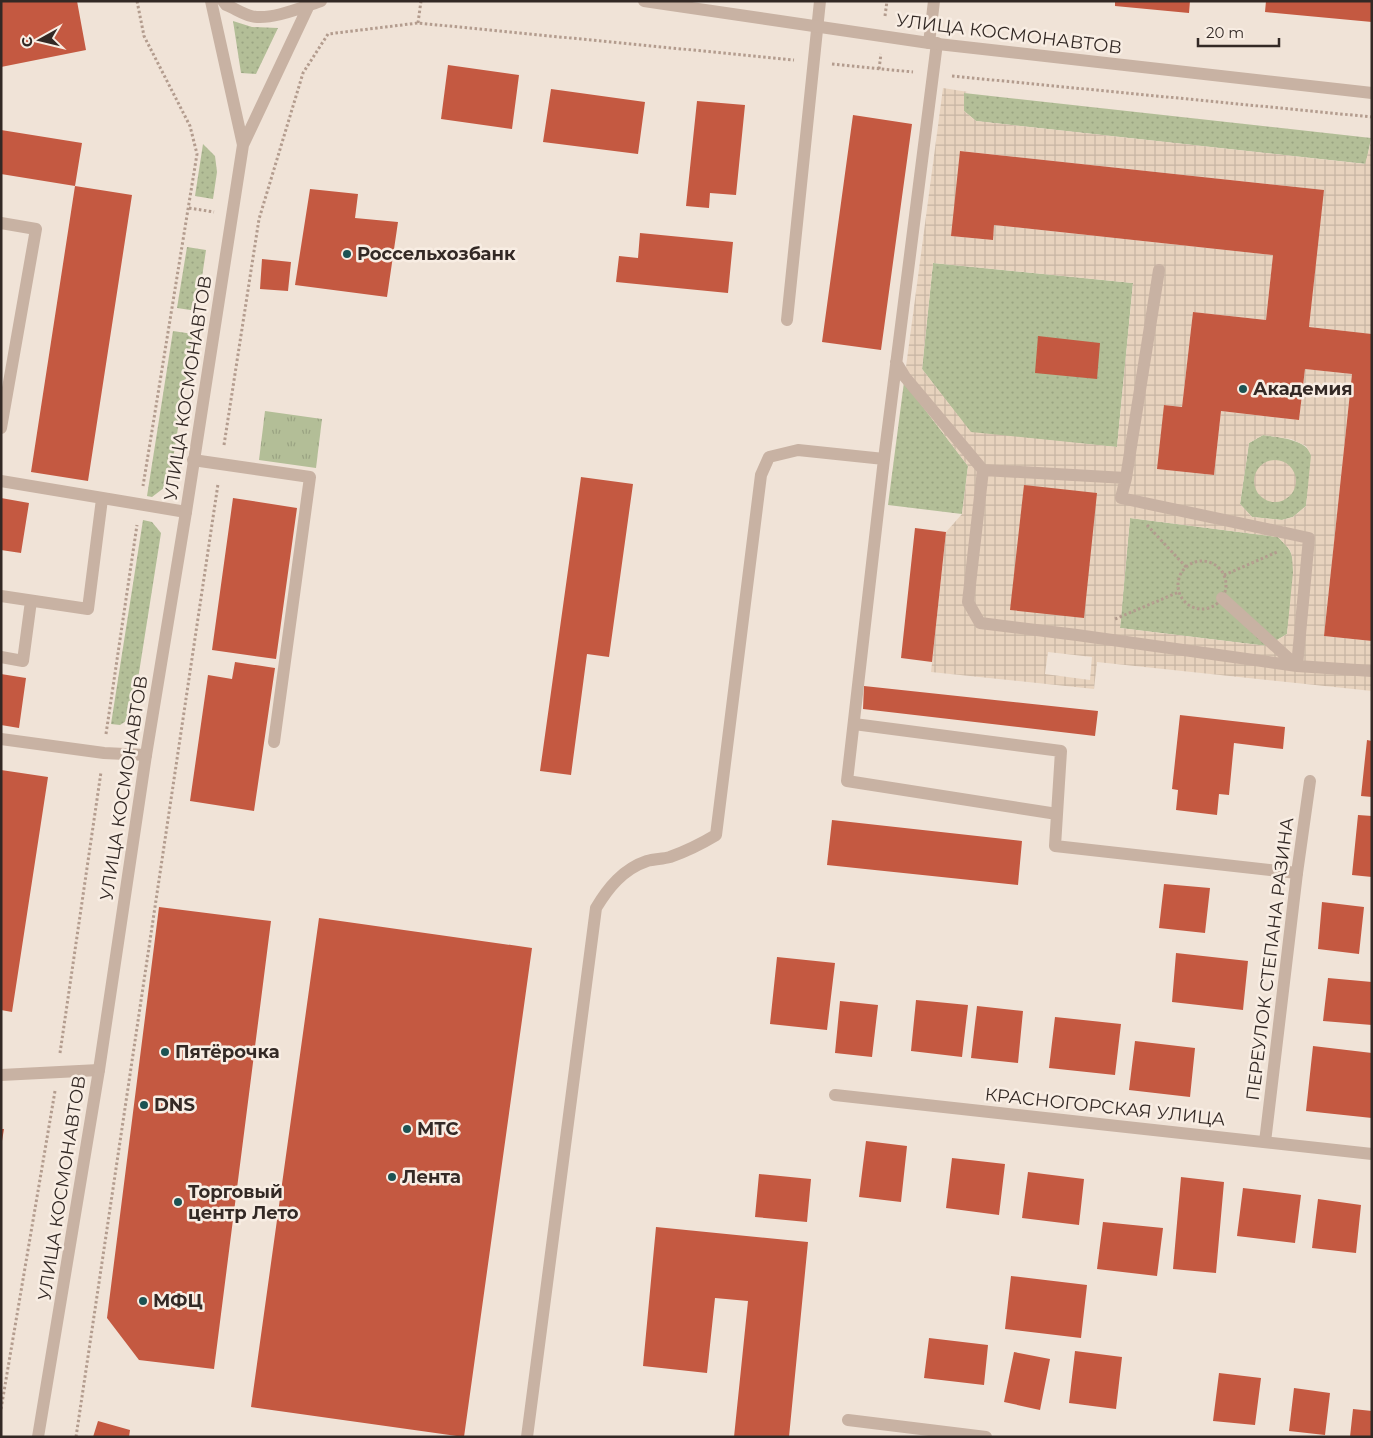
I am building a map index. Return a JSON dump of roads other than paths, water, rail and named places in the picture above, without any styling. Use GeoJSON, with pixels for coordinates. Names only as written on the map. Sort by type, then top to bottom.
{"type":"FeatureCollection","features":[{"type":"Feature","properties":{"kind":"street","name":"УЛИЦА КОСМОНАВТОВ"},"geometry":{"type":"LineString","coordinates":[[211,1],[243,145]]}},
{"type":"Feature","properties":{"kind":"street","name":"УЛИЦА КОСМОНАВТОВ"},"geometry":{"type":"LineString","coordinates":[[223,1],[226,5],[252,16],[266,17],[315,3]]}},
{"type":"Feature","properties":{"kind":"street","name":"УЛИЦА КОСМОНАВТОВ"},"geometry":{"type":"LineString","coordinates":[[644,1],[933,43],[1372,93]]}},
{"type":"Feature","properties":{"kind":"street"},"geometry":{"type":"LineString","coordinates":[[787,320],[820,1]]}},
{"type":"Feature","properties":{"kind":"street"},"geometry":{"type":"LineString","coordinates":[[934,1],[933,74],[884,459],[847,782],[1057,814]]}},
{"type":"Feature","properties":{"kind":"street","name":"УЛИЦА КОСМОНАВТОВ"},"geometry":{"type":"LineString","coordinates":[[38,1437],[99,1070],[146,754],[243,145],[315,3]]}},
{"type":"Feature","properties":{"kind":"street"},"geometry":{"type":"LineString","coordinates":[[1,223],[36,229],[1,428]]}},
{"type":"Feature","properties":{"kind":"street"},"geometry":{"type":"LineString","coordinates":[[1159,270],[1126,478],[1121,498],[1309,538],[1297,666]]}},
{"type":"Feature","properties":{"kind":"street"},"geometry":{"type":"LineString","coordinates":[[896,362],[905,377],[983,470],[968,602],[980,623],[1077,634],[1297,666],[1372,671]]}},
{"type":"Feature","properties":{"kind":"street"},"geometry":{"type":"LineString","coordinates":[[526,1437],[596,908],[608,888],[623,874],[646,861],[669,857],[699,846],[716,835],[761,475],[769,457],[798,450],[884,459]]}},
{"type":"Feature","properties":{"kind":"street"},"geometry":{"type":"LineString","coordinates":[[193,460],[310,477],[274,742]]}},
{"type":"Feature","properties":{"kind":"street"},"geometry":{"type":"LineString","coordinates":[[983,470],[1126,478]]}},
{"type":"Feature","properties":{"kind":"street"},"geometry":{"type":"LineString","coordinates":[[1,481],[140,506],[186,512]]}},
{"type":"Feature","properties":{"kind":"street"},"geometry":{"type":"LineString","coordinates":[[1,596],[88,609],[102,499]]}},
{"type":"Feature","properties":{"kind":"street"},"geometry":{"type":"LineString","coordinates":[[1222,598],[1297,666]]}},
{"type":"Feature","properties":{"kind":"street"},"geometry":{"type":"LineString","coordinates":[[1,657],[23,661],[31,601]]}},
{"type":"Feature","properties":{"kind":"street"},"geometry":{"type":"LineString","coordinates":[[854,724],[1061,751],[1054,846],[1297,873]]}},
{"type":"Feature","properties":{"kind":"street"},"geometry":{"type":"LineString","coordinates":[[1,739],[104,753],[146,754]]}},
{"type":"Feature","properties":{"kind":"street","name":"ПЕРЕУЛОК СТЕПАНА РАЗИНА"},"geometry":{"type":"LineString","coordinates":[[1266,1142],[1297,873],[1310,781]]}},
{"type":"Feature","properties":{"kind":"street"},"geometry":{"type":"LineString","coordinates":[[1,1075],[99,1070]]}},
{"type":"Feature","properties":{"kind":"street","name":"КРАСНОГОРСКАЯ УЛИЦА"},"geometry":{"type":"LineString","coordinates":[[835,1095],[1372,1154]]}},
{"type":"Feature","properties":{"kind":"street"},"geometry":{"type":"LineString","coordinates":[[848,1420],[986,1437]]}},
{"type":"Feature","properties":{"kind":"place","name":"Россельхозбанк"},"geometry":{"type":"Point","coordinates":[347,254]}},
{"type":"Feature","properties":{"kind":"place","name":"Академия"},"geometry":{"type":"Point","coordinates":[1243,389]}},
{"type":"Feature","properties":{"kind":"place","name":"Пятёрочка"},"geometry":{"type":"Point","coordinates":[165,1052]}},
{"type":"Feature","properties":{"kind":"place","name":"DNS"},"geometry":{"type":"Point","coordinates":[144,1105]}},
{"type":"Feature","properties":{"kind":"place","name":"МТС"},"geometry":{"type":"Point","coordinates":[407,1129]}},
{"type":"Feature","properties":{"kind":"place","name":"Лента"},"geometry":{"type":"Point","coordinates":[392,1177]}},
{"type":"Feature","properties":{"kind":"place","name":"Торговый центр Лето"},"geometry":{"type":"Point","coordinates":[178,1202]}},
{"type":"Feature","properties":{"kind":"place","name":"МФЦ"},"geometry":{"type":"Point","coordinates":[143,1301]}}]}
